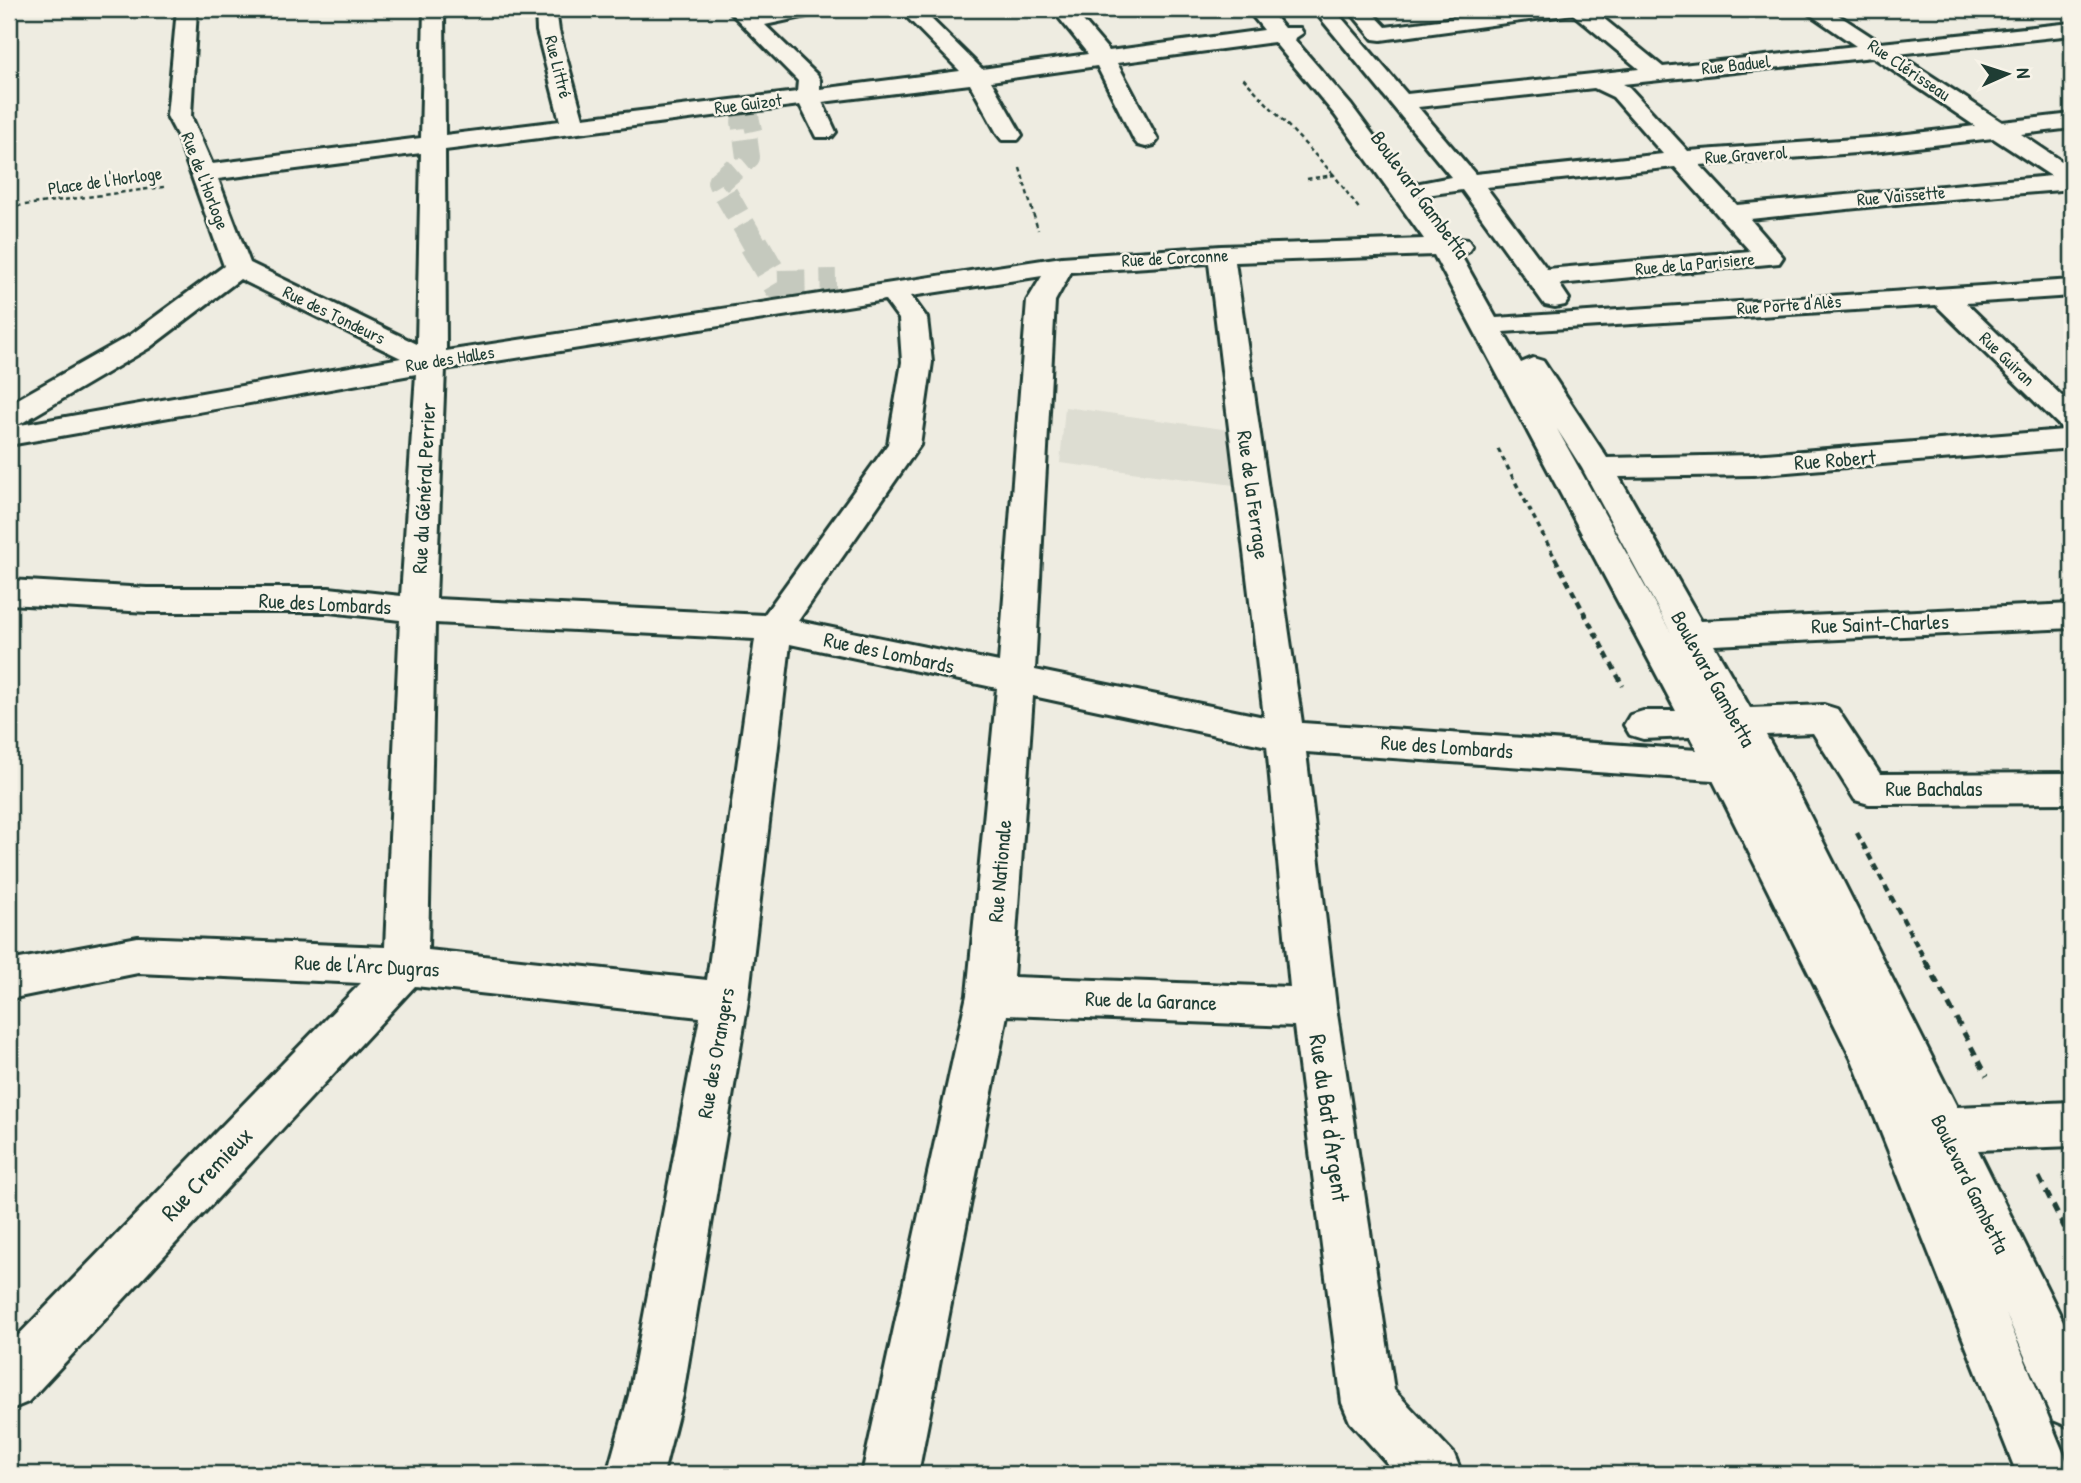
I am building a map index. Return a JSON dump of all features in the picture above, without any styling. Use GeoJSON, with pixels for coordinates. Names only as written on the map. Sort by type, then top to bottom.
{"type":"FeatureCollection","features":[{"type":"Feature","properties":{"kind":"street","name":"Rue de l'Horloge"},"geometry":{"type":"LineString","coordinates":[[187,9],[179,116],[238,268]]}},
{"type":"Feature","properties":{"kind":"street","name":"Rue du Général Perrier"},"geometry":{"type":"LineString","coordinates":[[406,966],[418,610],[431,362],[434,9]]}},
{"type":"Feature","properties":{"kind":"street","name":"Rue Littré"},"geometry":{"type":"LineString","coordinates":[[546,9],[548,31],[573,126]]}},
{"type":"Feature","properties":{"kind":"street"},"geometry":{"type":"LineString","coordinates":[[743,15],[814,9]]}},
{"type":"Feature","properties":{"kind":"street"},"geometry":{"type":"LineString","coordinates":[[909,9],[978,76],[1010,135]]}},
{"type":"Feature","properties":{"kind":"street"},"geometry":{"type":"LineString","coordinates":[[1062,9],[1104,59],[1146,140]]}},
{"type":"Feature","properties":{"kind":"street"},"geometry":{"type":"LineString","coordinates":[[1257,9],[1317,42]]}},
{"type":"Feature","properties":{"kind":"street","name":"Boulevard Gambetta"},"geometry":{"type":"LineString","coordinates":[[1269,9],[1420,189],[1451,246],[1506,324],[1598,468],[1688,634],[1744,768],[1783,802],[2072,1401]]}},
{"type":"Feature","properties":{"kind":"street","name":"Boulevard Gambetta"},"geometry":{"type":"LineString","coordinates":[[1323,9],[1468,182],[1540,278],[1566,320]]}},
{"type":"Feature","properties":{"kind":"street"},"geometry":{"type":"LineString","coordinates":[[1358,9],[1381,34],[1566,9]]}},
{"type":"Feature","properties":{"kind":"street"},"geometry":{"type":"LineString","coordinates":[[1580,9],[1658,74]]}},
{"type":"Feature","properties":{"kind":"street","name":"Rue Clérisseau"},"geometry":{"type":"LineString","coordinates":[[1815,9],[1879,49],[2072,181]]}},
{"type":"Feature","properties":{"kind":"street"},"geometry":{"type":"LineString","coordinates":[[743,15],[809,80],[808,97],[824,132]]}},
{"type":"Feature","properties":{"kind":"street","name":"Rue Guizot"},"geometry":{"type":"LineString","coordinates":[[204,177],[573,126],[1211,44],[1284,25]]}},
{"type":"Feature","properties":{"kind":"street"},"geometry":{"type":"LineString","coordinates":[[1284,25],[1343,110],[1451,246],[1744,768],[1874,1057],[2045,1474]]}},
{"type":"Feature","properties":{"kind":"street","name":"Rue Baduel"},"geometry":{"type":"LineString","coordinates":[[1400,102],[2072,29]]}},
{"type":"Feature","properties":{"kind":"street","name":"Rue de la Parisiere"},"geometry":{"type":"LineString","coordinates":[[1540,278],[1770,257],[1621,92],[1598,81]]}},
{"type":"Feature","properties":{"kind":"street"},"geometry":{"type":"LineString","coordinates":[[761,122],[775,101]]}},
{"type":"Feature","properties":{"kind":"street","name":"Rue Graverol"},"geometry":{"type":"LineString","coordinates":[[1420,189],[1682,159],[1882,144],[2072,121]]}},
{"type":"Feature","properties":{"kind":"street","name":"Rue Vaissette"},"geometry":{"type":"LineString","coordinates":[[1730,213],[2072,181]]}},
{"type":"Feature","properties":{"kind":"street","name":"Rue de Corconne"},"geometry":{"type":"LineString","coordinates":[[893,292],[1062,265],[1221,254],[1451,246]]}},
{"type":"Feature","properties":{"kind":"street","name":"Rue de la Ferrage"},"geometry":{"type":"LineString","coordinates":[[1221,254],[1285,736]]}},
{"type":"Feature","properties":{"kind":"street","name":"Rue Nationale"},"geometry":{"type":"LineString","coordinates":[[890,1474],[989,995],[1016,680],[1041,301],[1062,265]]}},
{"type":"Feature","properties":{"kind":"street"},"geometry":{"type":"LineString","coordinates":[[9,417],[139,342],[238,268]]}},
{"type":"Feature","properties":{"kind":"street","name":"Rue des Tondeurs"},"geometry":{"type":"LineString","coordinates":[[238,268],[431,362]]}},
{"type":"Feature","properties":{"kind":"street"},"geometry":{"type":"LineString","coordinates":[[813,279],[937,298],[991,294],[1041,301]]}},
{"type":"Feature","properties":{"kind":"street","name":"Rue Porte d'Alès"},"geometry":{"type":"LineString","coordinates":[[1506,324],[2072,288]]}},
{"type":"Feature","properties":{"kind":"street"},"geometry":{"type":"LineString","coordinates":[[774,628],[904,445],[917,362],[913,318],[893,292]]}},
{"type":"Feature","properties":{"kind":"street","name":"Rue des Halles"},"geometry":{"type":"LineString","coordinates":[[9,436],[431,362],[893,292]]}},
{"type":"Feature","properties":{"kind":"street","name":"Rue Guiran"},"geometry":{"type":"LineString","coordinates":[[1942,295],[2072,423]]}},
{"type":"Feature","properties":{"kind":"street","name":"Rue Robert"},"geometry":{"type":"LineString","coordinates":[[1598,468],[1753,465],[2072,439]]}},
{"type":"Feature","properties":{"kind":"street","name":"Rue des Lombards"},"geometry":{"type":"LineString","coordinates":[[9,592],[147,600],[329,600],[418,610],[774,628],[1285,736],[1744,768]]}},
{"type":"Feature","properties":{"kind":"street","name":"Rue Saint-Charles"},"geometry":{"type":"LineString","coordinates":[[1688,634],[2072,616]]}},
{"type":"Feature","properties":{"kind":"street","name":"Rue des Orangers"},"geometry":{"type":"LineString","coordinates":[[635,1474],[656,1395],[726,1002],[774,628]]}},
{"type":"Feature","properties":{"kind":"street","name":"Rue Bachalas"},"geometry":{"type":"LineString","coordinates":[[1750,722],[1825,719],[1869,789],[2072,788]]}},
{"type":"Feature","properties":{"kind":"street"},"geometry":{"type":"LineString","coordinates":[[1643,724],[1685,725]]}},
{"type":"Feature","properties":{"kind":"street","name":"Rue du Bat d'Argent"},"geometry":{"type":"LineString","coordinates":[[1285,736],[1314,1007],[1369,1403],[1434,1474]]}},
{"type":"Feature","properties":{"kind":"street","name":"Rue de l'Arc Dugras"},"geometry":{"type":"LineString","coordinates":[[9,980],[138,955],[406,966],[726,1002]]}},
{"type":"Feature","properties":{"kind":"street","name":"Rue Cremieux"},"geometry":{"type":"LineString","coordinates":[[9,1382],[406,966]]}},
{"type":"Feature","properties":{"kind":"street","name":"Rue de la Garance"},"geometry":{"type":"LineString","coordinates":[[989,995],[1314,1007]]}},
{"type":"Feature","properties":{"kind":"street"},"geometry":{"type":"LineString","coordinates":[[1943,1130],[2072,1124]]}},
{"type":"Feature","properties":{"kind":"path"},"geometry":{"type":"LineString","coordinates":[[1211,44],[1334,175]]}},
{"type":"Feature","properties":{"kind":"path"},"geometry":{"type":"LineString","coordinates":[[1010,135],[1034,220]]}},
{"type":"Feature","properties":{"kind":"path","name":"Place de l'Horloge"},"geometry":{"type":"LineString","coordinates":[[9,208],[204,177]]}},
{"type":"Feature","properties":{"kind":"path"},"geometry":{"type":"LineString","coordinates":[[1856,831],[2014,1126],[2072,1243]]}},
{"type":"Feature","properties":{"kind":"shaded area"},"geometry":{"type":"Polygon","coordinates":[[[1065,407],[1230,430],[1234,485],[1060,463],[1065,407]]]}},
{"type":"Feature","properties":{"kind":"tunnel"},"geometry":{"type":"LineString","coordinates":[[755,245],[719,182],[748,157],[743,121],[765,116]]}},
{"type":"Feature","properties":{"kind":"tunnel"},"geometry":{"type":"LineString","coordinates":[[754,244],[778,285],[836,284]]}}]}
